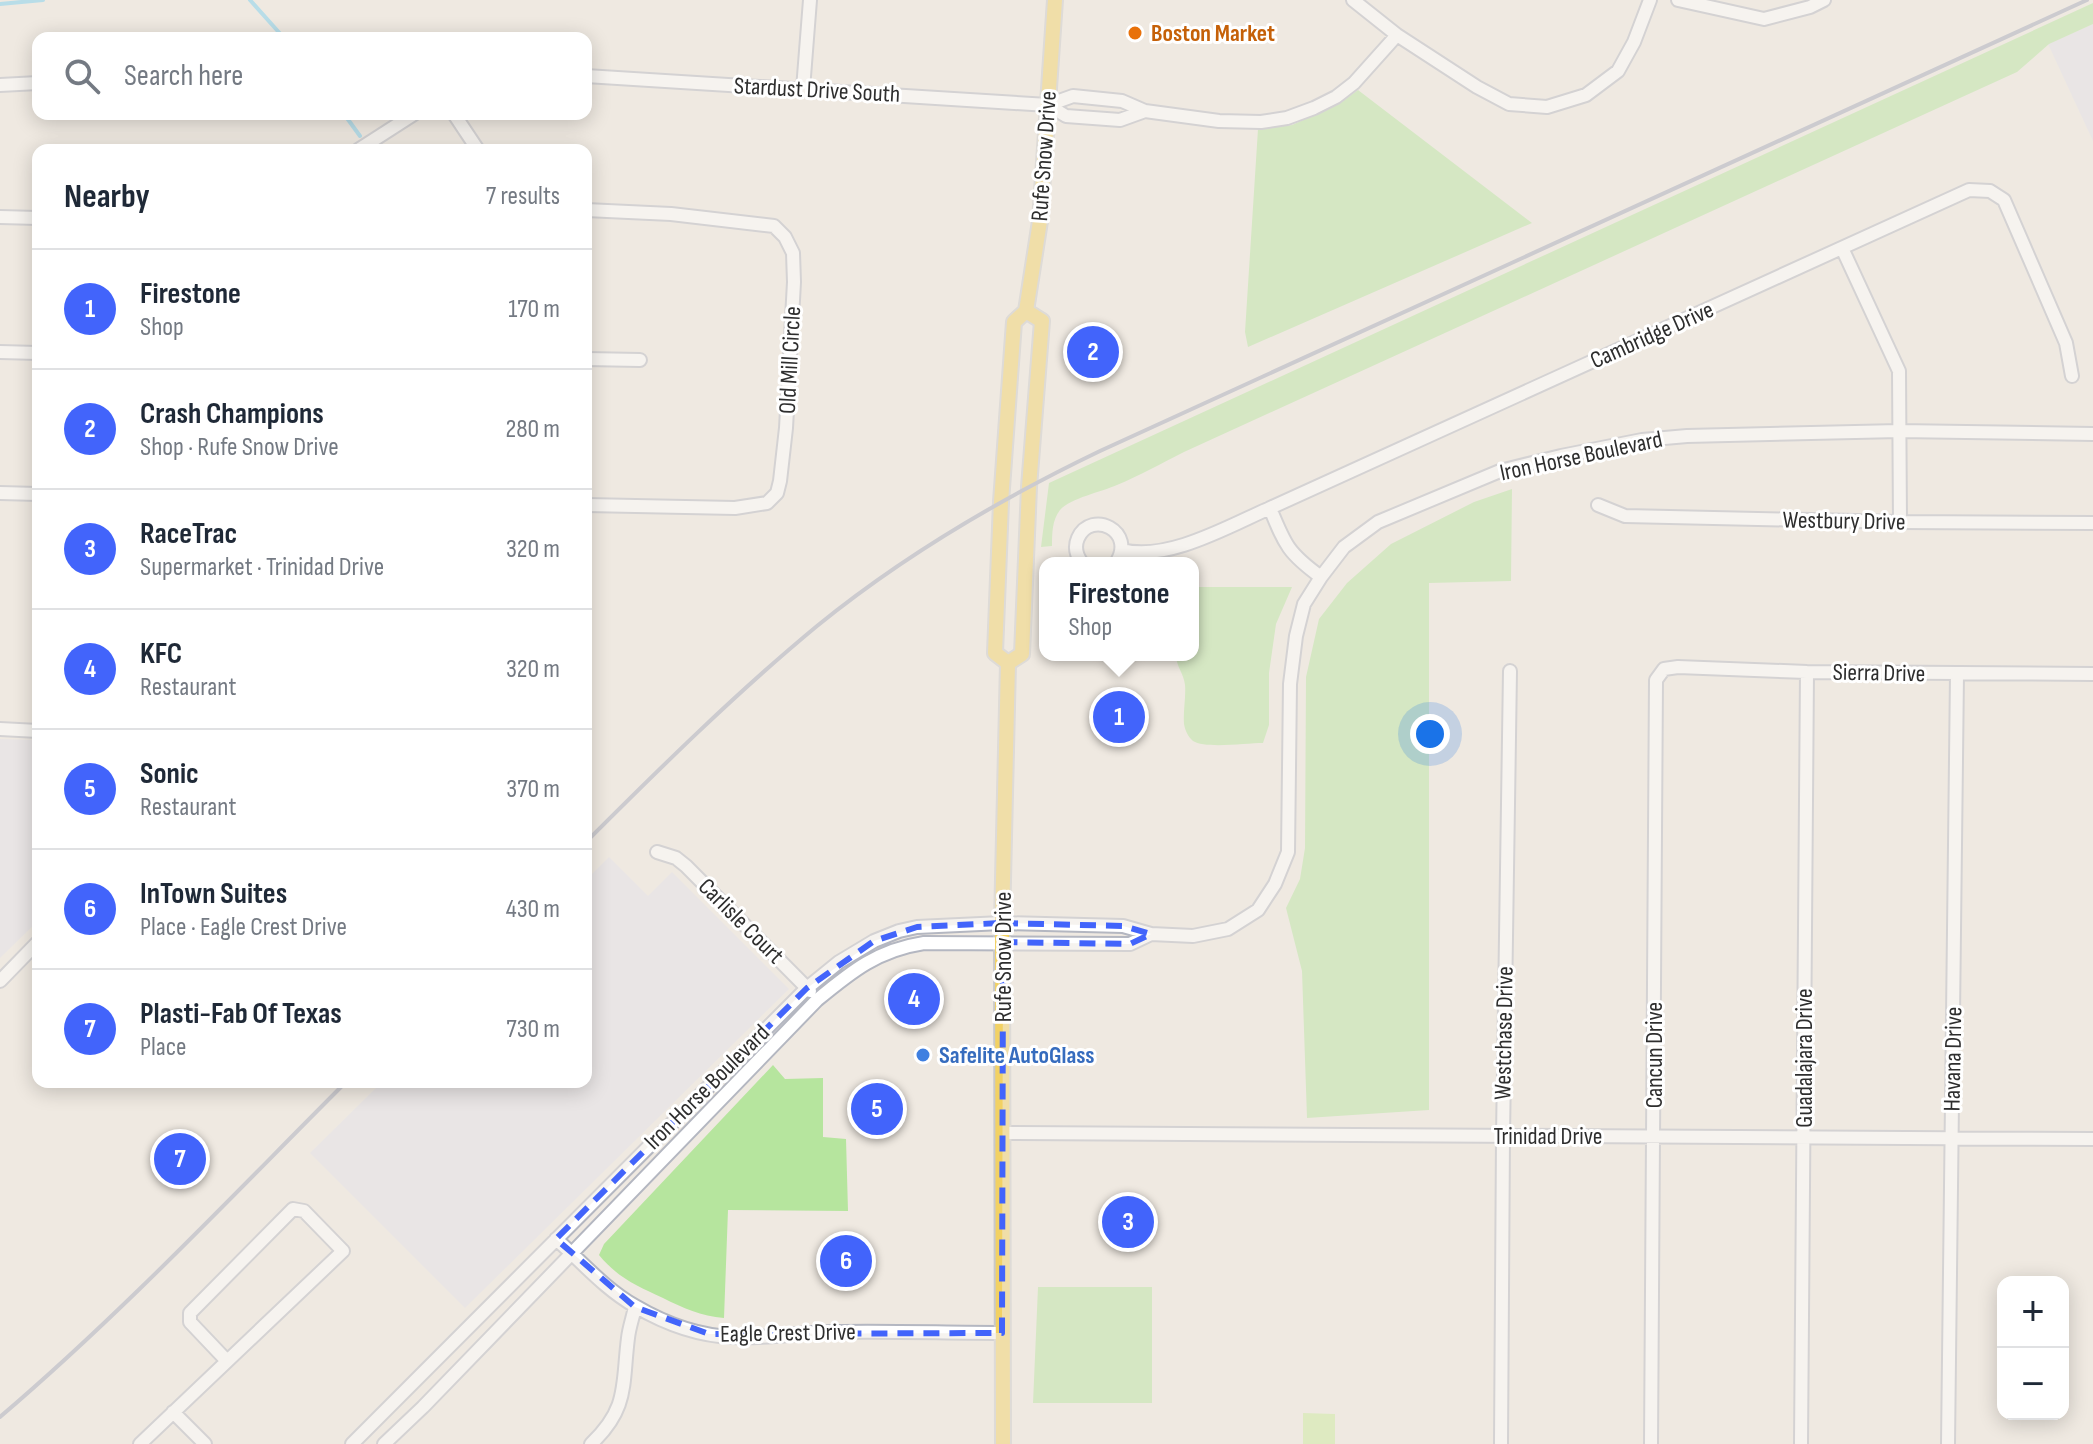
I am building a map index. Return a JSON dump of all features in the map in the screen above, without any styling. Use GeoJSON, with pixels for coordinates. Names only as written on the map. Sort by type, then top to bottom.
{"type":"FeatureCollection","features":[{"type":"Feature","properties":{"kind":"main road","name":"Rufe Snow Drive"},"geometry":{"type":"LineString","coordinates":[[1008,663],[995,653],[999,536],[1014,322],[1026,311],[1040,221],[1055,0]]}},
{"type":"Feature","properties":{"kind":"main road","name":"Rufe Snow Drive"},"geometry":{"type":"LineString","coordinates":[[1008,663],[1022,654],[1029,487],[1042,321],[1026,311]]}},
{"type":"Feature","properties":{"kind":"main road","name":"Rufe Snow Drive"},"geometry":{"type":"LineString","coordinates":[[1003,1444],[1002,923],[1008,663]]}},
{"type":"Feature","properties":{"kind":"street"},"geometry":{"type":"LineString","coordinates":[[803,89],[810,0]]}},
{"type":"Feature","properties":{"kind":"street"},"geometry":{"type":"LineString","coordinates":[[1353,0],[1397,35],[1477,87],[1509,104],[1547,107],[1586,95],[1618,71],[1634,42],[1650,0]]}},
{"type":"Feature","properties":{"kind":"street"},"geometry":{"type":"LineString","coordinates":[[1678,0],[1764,19],[1810,7],[1824,0]]}},
{"type":"Feature","properties":{"kind":"street"},"geometry":{"type":"LineString","coordinates":[[1048,105],[1073,96],[1122,101],[1145,111],[1219,121],[1261,122],[1287,118],[1336,97],[1354,83],[1397,35]]}},
{"type":"Feature","properties":{"kind":"street","name":"Stardust Drive South"},"geometry":{"type":"LineString","coordinates":[[592,76],[1048,105]]}},
{"type":"Feature","properties":{"kind":"street"},"geometry":{"type":"LineString","coordinates":[[0,85],[32,83]]}},
{"type":"Feature","properties":{"kind":"street"},"geometry":{"type":"LineString","coordinates":[[1048,105],[1066,116],[1120,120],[1145,111]]}},
{"type":"Feature","properties":{"kind":"street"},"geometry":{"type":"LineString","coordinates":[[367,144],[405,120]]}},
{"type":"Feature","properties":{"kind":"street"},"geometry":{"type":"LineString","coordinates":[[458,120],[474,144]]}},
{"type":"Feature","properties":{"kind":"street","name":"Cambridge Drive"},"geometry":{"type":"LineString","coordinates":[[1122,550],[1164,550],[1188,543],[1969,190],[1990,191],[2004,200],[2066,343],[2072,376]]}},
{"type":"Feature","properties":{"kind":"street","name":"Old Mill Circle"},"geometry":{"type":"LineString","coordinates":[[592,210],[671,214],[774,226],[785,237],[793,253],[794,282],[786,428],[777,493],[767,503],[735,508],[592,505]]}},
{"type":"Feature","properties":{"kind":"street"},"geometry":{"type":"LineString","coordinates":[[0,217],[32,218]]}},
{"type":"Feature","properties":{"kind":"street"},"geometry":{"type":"LineString","coordinates":[[1842,248],[1899,371],[1900,522]]}},
{"type":"Feature","properties":{"kind":"street"},"geometry":{"type":"LineString","coordinates":[[0,352],[32,353]]}},
{"type":"Feature","properties":{"kind":"street"},"geometry":{"type":"LineString","coordinates":[[592,359],[640,360]]}},
{"type":"Feature","properties":{"kind":"street","name":"Iron Horse Boulevard"},"geometry":{"type":"LineString","coordinates":[[352,1444],[807,988],[839,962],[874,941],[917,927],[1002,923],[1123,926],[1151,934],[1193,936],[1228,929],[1258,910],[1275,884],[1288,852],[1290,684],[1304,604],[1344,547],[1378,522],[1500,471],[1642,440],[1687,436],[1899,431],[2093,434]]}},
{"type":"Feature","properties":{"kind":"street"},"geometry":{"type":"LineString","coordinates":[[0,493],[32,494]]}},
{"type":"Feature","properties":{"kind":"street","name":"Westbury Drive"},"geometry":{"type":"LineString","coordinates":[[1598,505],[1625,516],[2093,523]]}},
{"type":"Feature","properties":{"kind":"street"},"geometry":{"type":"LineString","coordinates":[[1270,508],[1288,549],[1298,561],[1321,577]]}},
{"type":"Feature","properties":{"kind":"street"},"geometry":{"type":"LineString","coordinates":[[1078,557],[1076,543],[1082,531],[1094,525],[1107,526],[1120,538],[1122,550],[1119,557]]}},
{"type":"Feature","properties":{"kind":"street","name":"Sierra Drive"},"geometry":{"type":"LineString","coordinates":[[1664,669],[2093,674]]}},
{"type":"Feature","properties":{"kind":"street","name":"Cancun Drive"},"geometry":{"type":"LineString","coordinates":[[1651,1444],[1656,680],[1664,669]]}},
{"type":"Feature","properties":{"kind":"street","name":"Westchase Drive"},"geometry":{"type":"LineString","coordinates":[[1501,1444],[1510,671]]}},
{"type":"Feature","properties":{"kind":"street","name":"Guadalajara Drive"},"geometry":{"type":"LineString","coordinates":[[1801,1444],[1807,672]]}},
{"type":"Feature","properties":{"kind":"street","name":"Havana Drive"},"geometry":{"type":"LineString","coordinates":[[1948,1444],[1957,674]]}},
{"type":"Feature","properties":{"kind":"street"},"geometry":{"type":"LineString","coordinates":[[0,729],[32,731]]}},
{"type":"Feature","properties":{"kind":"street","name":"Carlisle Court"},"geometry":{"type":"LineString","coordinates":[[657,852],[676,858],[686,866],[817,1000]]}},
{"type":"Feature","properties":{"kind":"street","name":"Iron Horse Boulevard"},"geometry":{"type":"LineString","coordinates":[[384,1444],[817,1000],[855,969],[878,955],[924,943],[1130,944],[1151,934]]}},
{"type":"Feature","properties":{"kind":"street"},"geometry":{"type":"LineString","coordinates":[[0,981],[32,948]]}},
{"type":"Feature","properties":{"kind":"street","name":"Trinidad Drive"},"geometry":{"type":"LineString","coordinates":[[1002,1133],[2093,1139]]}},
{"type":"Feature","properties":{"kind":"street"},"geometry":{"type":"LineString","coordinates":[[140,1444],[343,1251],[304,1211],[293,1209],[190,1313],[190,1322],[227,1361]]}},
{"type":"Feature","properties":{"kind":"street","name":"Eagle Crest Drive"},"geometry":{"type":"LineString","coordinates":[[556,1239],[611,1290],[635,1307],[681,1327],[730,1337],[812,1332],[1002,1333]]}},
{"type":"Feature","properties":{"kind":"street"},"geometry":{"type":"LineString","coordinates":[[591,1444],[616,1414],[624,1392],[628,1336],[635,1307]]}},
{"type":"Feature","properties":{"kind":"street"},"geometry":{"type":"LineString","coordinates":[[173,1412],[205,1444]]}},
{"type":"Feature","properties":{"kind":"highlighted area"},"geometry":{"type":"Polygon","coordinates":[[[1002,923],[1123,926],[1151,934],[1130,944],[1003,942],[1002,1333],[709,1334],[635,1307],[556,1239],[807,988],[874,941],[917,927],[1002,923]]]}},
{"type":"Feature","properties":{"kind":"shaded area"},"geometry":{"type":"Polygon","coordinates":[[[2093,24],[2093,141],[2048,44],[2093,24]]]}},
{"type":"Feature","properties":{"kind":"shaded area"},"geometry":{"type":"Polygon","coordinates":[[[0,739],[32,740],[32,927],[0,958],[0,739]]]}},
{"type":"Feature","properties":{"kind":"shaded area"},"geometry":{"type":"Polygon","coordinates":[[[609,857],[648,896],[672,872],[789,989],[465,1308],[310,1153],[376,1088],[592,1088],[592,874],[609,857]]]}},
{"type":"Feature","properties":{"kind":"green space"},"geometry":{"type":"Polygon","coordinates":[[[2093,3],[2093,24],[2049,44],[2017,72],[1125,481],[1071,502],[1055,518],[1052,546],[1041,547],[1049,483],[2093,3]]]}},
{"type":"Feature","properties":{"kind":"green space"},"geometry":{"type":"Polygon","coordinates":[[[1358,90],[1532,223],[1248,347],[1245,332],[1258,129],[1292,125],[1339,104],[1358,90]]]}},
{"type":"Feature","properties":{"kind":"green space"},"geometry":{"type":"Polygon","coordinates":[[[1512,489],[1511,581],[1429,583],[1429,1110],[1307,1118],[1302,971],[1286,908],[1300,879],[1305,848],[1306,677],[1319,619],[1347,583],[1391,544],[1474,502],[1512,489]]]}},
{"type":"Feature","properties":{"kind":"green space"},"geometry":{"type":"Polygon","coordinates":[[[1199,587],[1292,587],[1276,624],[1269,673],[1269,725],[1263,743],[1207,745],[1193,741],[1184,724],[1185,685],[1177,663],[1199,661],[1199,587]]]}},
{"type":"Feature","properties":{"kind":"green space"},"geometry":{"type":"Polygon","coordinates":[[[773,1065],[785,1079],[823,1078],[823,1137],[846,1139],[848,1211],[728,1210],[724,1318],[685,1308],[621,1276],[599,1255],[604,1244],[773,1065]]]}},
{"type":"Feature","properties":{"kind":"green space"},"geometry":{"type":"Polygon","coordinates":[[[1038,1287],[1152,1287],[1152,1403],[1033,1403],[1038,1287]]]}},
{"type":"Feature","properties":{"kind":"green space"},"geometry":{"type":"Polygon","coordinates":[[[1303,1413],[1335,1414],[1335,1444],[1303,1444],[1303,1413]]]}},
{"type":"Feature","properties":{"kind":"waterway"},"geometry":{"type":"LineString","coordinates":[[0,4],[43,0]]}},
{"type":"Feature","properties":{"kind":"waterway"},"geometry":{"type":"LineString","coordinates":[[250,0],[279,32]]}},
{"type":"Feature","properties":{"kind":"waterway"},"geometry":{"type":"LineString","coordinates":[[348,120],[360,136]]}},
{"type":"Feature","properties":{"kind":"railway"},"geometry":{"type":"LineString","coordinates":[[592,836],[728,704],[817,626],[883,576],[989,509],[1100,451],[2087,0]]}},
{"type":"Feature","properties":{"kind":"railway"},"geometry":{"type":"LineString","coordinates":[[0,1417],[133,1295],[340,1088]]}},
{"type":"Feature","properties":{"kind":"place","name":"Boston Market"},"geometry":{"type":"Point","coordinates":[1135,33]}},
{"type":"Feature","properties":{"kind":"place","name":"Crash Champions"},"geometry":{"type":"Point","coordinates":[1093,352]}},
{"type":"Feature","properties":{"kind":"place","name":"Firestone"},"geometry":{"type":"Point","coordinates":[1119,717]}},
{"type":"Feature","properties":{"kind":"place","name":"KFC"},"geometry":{"type":"Point","coordinates":[914,999]}},
{"type":"Feature","properties":{"kind":"place","name":"Safelite AutoGlass"},"geometry":{"type":"Point","coordinates":[923,1055]}},
{"type":"Feature","properties":{"kind":"place","name":"Sonic"},"geometry":{"type":"Point","coordinates":[877,1109]}},
{"type":"Feature","properties":{"kind":"place","name":"Plasti-Fab Of Texas"},"geometry":{"type":"Point","coordinates":[180,1159]}},
{"type":"Feature","properties":{"kind":"place","name":"RaceTrac"},"geometry":{"type":"Point","coordinates":[1128,1222]}},
{"type":"Feature","properties":{"kind":"place","name":"InTown Suites"},"geometry":{"type":"Point","coordinates":[846,1261]}}]}
